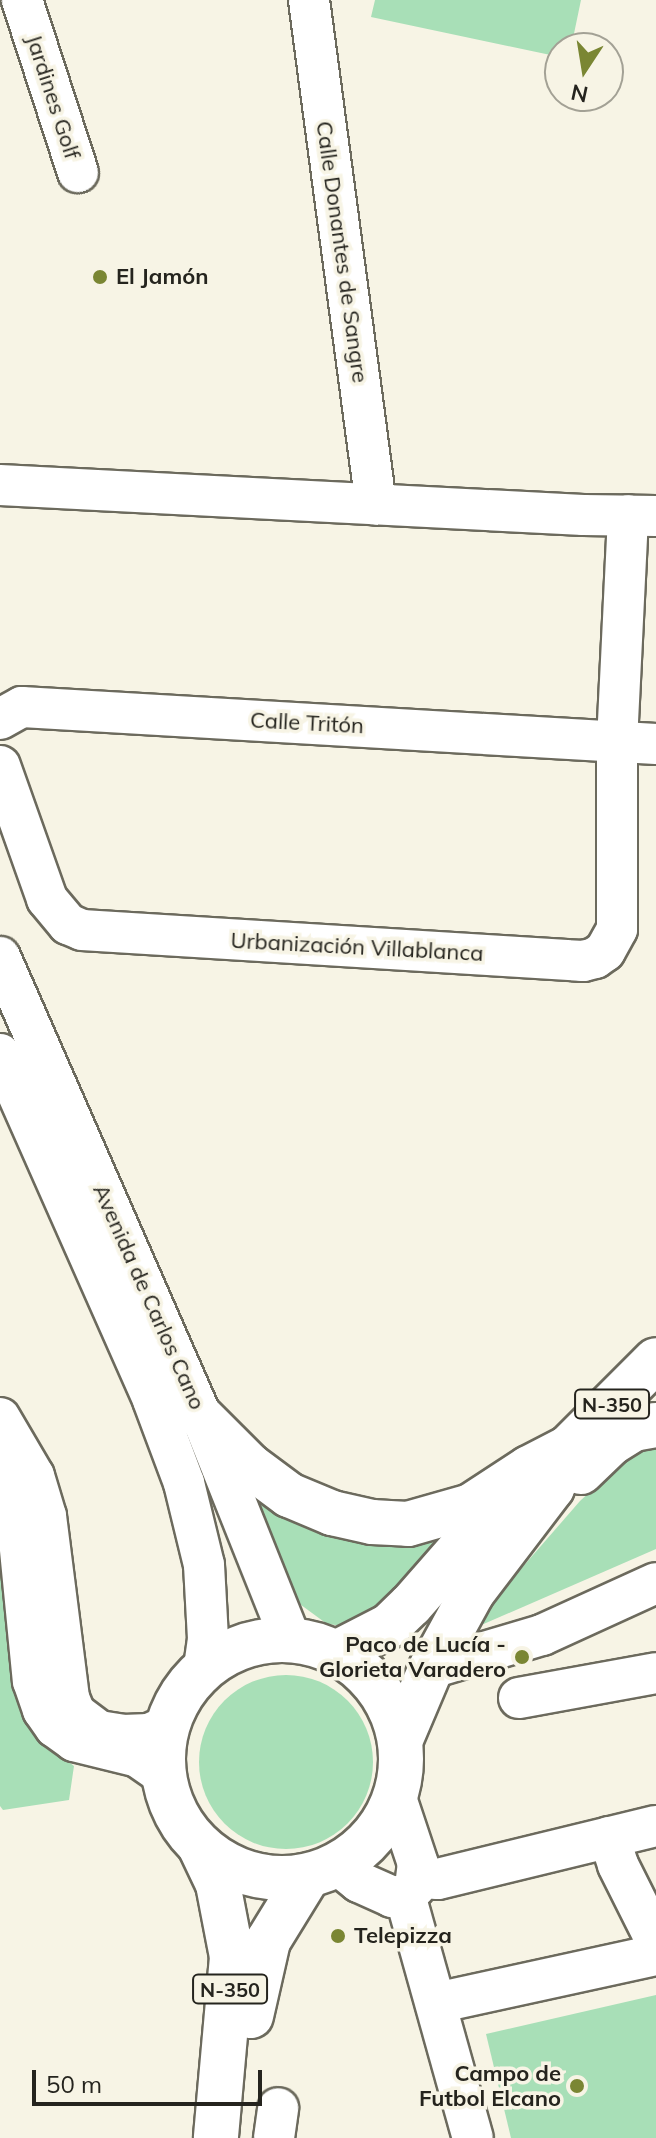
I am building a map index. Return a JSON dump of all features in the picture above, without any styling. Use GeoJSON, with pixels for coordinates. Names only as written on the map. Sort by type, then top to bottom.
{"type":"FeatureCollection","features":[{"type":"Feature","properties":{"kind":"highway","name":"N-350"},"geometry":{"type":"LineString","coordinates":[[336,1653],[389,1626],[656,1360]]}},
{"type":"Feature","properties":{"kind":"highway"},"geometry":{"type":"LineString","coordinates":[[202,1418],[250,1466],[289,1495],[332,1513],[372,1522],[408,1524],[442,1517],[540,1478],[572,1482],[611,1443],[633,1429],[656,1425]]}},
{"type":"Feature","properties":{"kind":"highway","name":"N-350"},"geometry":{"type":"LineString","coordinates":[[401,1739],[431,1668],[540,1478]]}},
{"type":"Feature","properties":{"kind":"highway","name":"N-350"},"geometry":{"type":"LineString","coordinates":[[237,2138],[259,1967],[282,1913],[323,1871],[373,1837],[396,1798],[402,1759],[401,1739],[392,1712],[378,1688],[359,1668],[336,1653],[291,1640],[245,1646],[204,1669],[188,1686],[167,1726],[164,1775],[170,1801],[183,1825],[200,1846],[218,1860],[262,1877],[323,1871]]}},
{"type":"Feature","properties":{"kind":"highway","name":"N-350"},"geometry":{"type":"LineString","coordinates":[[200,1846],[218,1884],[232,1957],[216,2138]]}},
{"type":"Feature","properties":{"kind":"highway"},"geometry":{"type":"LineString","coordinates":[[193,2138],[229,2010]]}},
{"type":"Feature","properties":{"kind":"street","name":"Calle Donantes de Sangre"},"geometry":{"type":"LineString","coordinates":[[309,0],[376,505]]}},
{"type":"Feature","properties":{"kind":"street","name":"Jardines Golf"},"geometry":{"type":"LineString","coordinates":[[17,18],[78,172]]}},
{"type":"Feature","properties":{"kind":"street"},"geometry":{"type":"LineString","coordinates":[[0,485],[376,505],[642,515]]}},
{"type":"Feature","properties":{"kind":"street","name":"Urbanización Villablanca"},"geometry":{"type":"LineString","coordinates":[[0,766],[47,899],[68,924],[82,930],[583,961],[605,951],[617,929],[617,742],[642,515]]}},
{"type":"Feature","properties":{"kind":"street","name":"Calle Tritón"},"geometry":{"type":"LineString","coordinates":[[0,719],[22,707],[656,744]]}},
{"type":"Feature","properties":{"kind":"street","name":"Avenida de Carlos Cano"},"geometry":{"type":"LineString","coordinates":[[0,957],[202,1418],[291,1640]]}},
{"type":"Feature","properties":{"kind":"street","name":"Avenida de Carlos Cano"},"geometry":{"type":"LineString","coordinates":[[0,1054],[153,1400],[184,1483],[204,1565],[208,1639],[204,1669]]}},
{"type":"Feature","properties":{"kind":"street"},"geometry":{"type":"LineString","coordinates":[[0,1418],[34,1476],[46,1516],[69,1698],[75,1713],[99,1731],[123,1735],[149,1734],[167,1726]]}},
{"type":"Feature","properties":{"kind":"street"},"geometry":{"type":"LineString","coordinates":[[2,1476],[16,1488],[30,1519],[48,1665],[54,1681],[69,1698]]}},
{"type":"Feature","properties":{"kind":"street"},"geometry":{"type":"LineString","coordinates":[[2,1476],[16,1509],[12,1558],[33,1681],[43,1710],[55,1727],[74,1741],[95,1749],[138,1757],[164,1775]]}},
{"type":"Feature","properties":{"kind":"street"},"geometry":{"type":"LineString","coordinates":[[431,1668],[542,1635],[656,1583]]}},
{"type":"Feature","properties":{"kind":"street"},"geometry":{"type":"LineString","coordinates":[[519,1698],[656,1673]]}},
{"type":"Feature","properties":{"kind":"street"},"geometry":{"type":"LineString","coordinates":[[396,1798],[436,2003],[473,2138]]}},
{"type":"Feature","properties":{"kind":"street"},"geometry":{"type":"LineString","coordinates":[[323,1871],[392,1897],[412,1886],[438,1879],[656,1826]]}},
{"type":"Feature","properties":{"kind":"street"},"geometry":{"type":"LineString","coordinates":[[609,1837],[618,1865],[656,1941]]}},
{"type":"Feature","properties":{"kind":"street"},"geometry":{"type":"LineString","coordinates":[[436,2003],[656,1955]]}},
{"type":"Feature","properties":{"kind":"green space"},"geometry":{"type":"Polygon","coordinates":[[[375,0],[581,0],[574,32],[544,32],[544,54],[371,17],[375,0]]]}},
{"type":"Feature","properties":{"kind":"green space"},"geometry":{"type":"Polygon","coordinates":[[[656,1450],[656,1549],[479,1626],[500,1593],[580,1501],[629,1456],[656,1450]]]}},
{"type":"Feature","properties":{"kind":"green space"},"geometry":{"type":"Polygon","coordinates":[[[251,1488],[460,1524],[392,1605],[344,1626],[327,1624],[297,1602],[251,1488]]]}},
{"type":"Feature","properties":{"kind":"green space"},"geometry":{"type":"Polygon","coordinates":[[[0,1572],[4,1576],[25,1715],[35,1735],[74,1766],[69,1800],[3,1810],[0,1806],[0,1572]]]}},
{"type":"Feature","properties":{"kind":"green space"},"geometry":{"type":"Polygon","coordinates":[[[286,1675],[319,1682],[347,1701],[366,1729],[373,1762],[366,1795],[347,1823],[319,1842],[286,1849],[253,1842],[225,1823],[206,1795],[199,1762],[206,1729],[225,1701],[253,1682],[286,1675]]]}},
{"type":"Feature","properties":{"kind":"green space","name":"Campo de Futbol Elcano"},"geometry":{"type":"Polygon","coordinates":[[[656,1995],[656,2138],[511,2138],[486,2034],[656,1995]]]}},
{"type":"Feature","properties":{"kind":"place","name":"El Jamón"},"geometry":{"type":"Point","coordinates":[100,277]}},
{"type":"Feature","properties":{"kind":"place","name":"Paco de Lucía - Glorieta Varadero"},"geometry":{"type":"Point","coordinates":[522,1657]}},
{"type":"Feature","properties":{"kind":"place","name":"Telepizza"},"geometry":{"type":"Point","coordinates":[338,1936]}},
{"type":"Feature","properties":{"kind":"place","name":"Campo de Futbol Elcano"},"geometry":{"type":"Point","coordinates":[577,2086]}}]}
